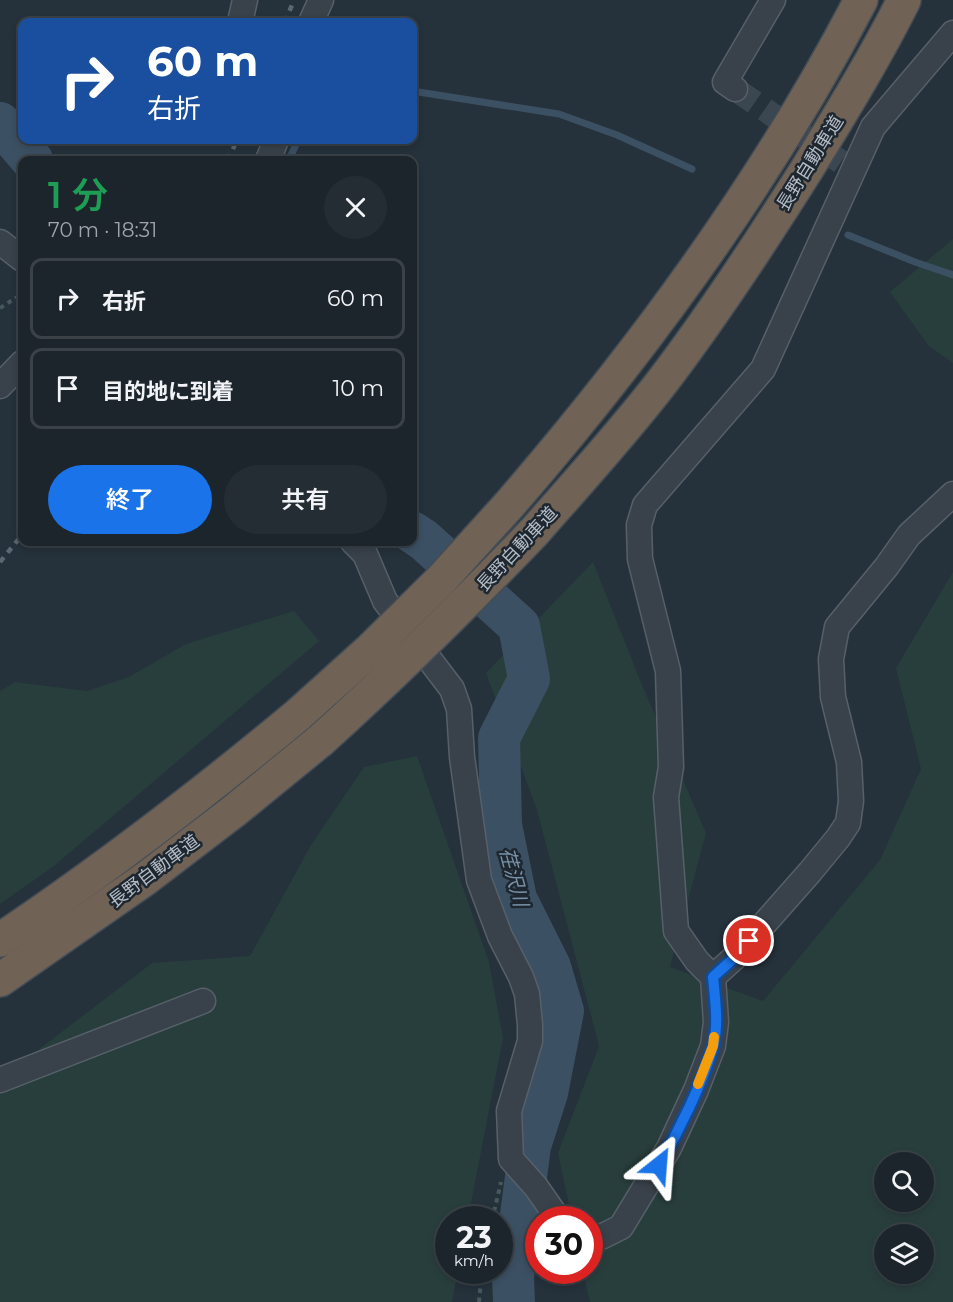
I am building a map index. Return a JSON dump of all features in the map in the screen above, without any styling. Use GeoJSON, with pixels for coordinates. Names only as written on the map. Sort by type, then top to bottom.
{"type":"FeatureCollection","features":[{"type":"Feature","properties":{"kind":"highway","name":"長野自動車道"},"geometry":{"type":"LineString","coordinates":[[0,940],[143,839],[215,784],[299,714],[369,651],[440,582],[569,436],[690,278],[808,96],[861,0]]}},
{"type":"Feature","properties":{"kind":"highway","name":"長野自動車道"},"geometry":{"type":"LineString","coordinates":[[0,980],[145,879],[321,740],[390,678],[535,531],[598,460],[661,383],[720,302],[782,209],[842,112],[904,0]]}},
{"type":"Feature","properties":{"kind":"street"},"geometry":{"type":"LineString","coordinates":[[241,18],[245,0]]}},
{"type":"Feature","properties":{"kind":"street"},"geometry":{"type":"LineString","coordinates":[[313,18],[321,0]]}},
{"type":"Feature","properties":{"kind":"street"},"geometry":{"type":"LineString","coordinates":[[735,89],[725,82],[773,0]]}},
{"type":"Feature","properties":{"kind":"street"},"geometry":{"type":"LineString","coordinates":[[603,1236],[621,1227],[669,1148],[696,1090],[713,1046],[716,1022],[713,977],[697,961],[676,932],[666,797],[671,766],[668,671],[640,560],[639,525],[645,506],[763,369],[848,165],[873,127],[952,34]]}},
{"type":"Feature","properties":{"kind":"street"},"geometry":{"type":"LineString","coordinates":[[0,242],[18,256]]}},
{"type":"Feature","properties":{"kind":"street"},"geometry":{"type":"LineString","coordinates":[[0,386],[18,367]]}},
{"type":"Feature","properties":{"kind":"street"},"geometry":{"type":"LineString","coordinates":[[713,977],[742,949],[838,838],[848,823],[851,801],[849,762],[833,697],[831,659],[837,627],[909,535],[953,494]]}},
{"type":"Feature","properties":{"kind":"street"},"geometry":{"type":"LineString","coordinates":[[357,546],[365,554],[385,601],[452,689],[459,709],[462,757],[479,880],[500,936],[521,976],[527,994],[531,1025],[530,1041],[509,1111],[514,1162],[549,1206]]}},
{"type":"Feature","properties":{"kind":"street"},"geometry":{"type":"LineString","coordinates":[[0,1080],[203,1001]]}},
{"type":"Feature","properties":{"kind":"path"},"geometry":{"type":"LineString","coordinates":[[0,308],[18,297]]}},
{"type":"Feature","properties":{"kind":"path"},"geometry":{"type":"LineString","coordinates":[[495,1206],[498,1189],[514,1162]]}},
{"type":"Feature","properties":{"kind":"path"},"geometry":{"type":"LineString","coordinates":[[479,1302],[481,1284]]}},
{"type":"Feature","properties":{"kind":"green space"},"geometry":{"type":"Polygon","coordinates":[[[953,239],[953,363],[929,346],[890,292],[953,239]]]}},
{"type":"Feature","properties":{"kind":"green space"},"geometry":{"type":"Polygon","coordinates":[[[593,562],[642,685],[706,833],[670,967],[763,1001],[880,860],[921,769],[896,668],[953,572],[953,1302],[590,1302],[586,1284],[603,1284],[603,1206],[569,1206],[558,1153],[599,1046],[537,810],[486,673],[593,562]]]}},
{"type":"Feature","properties":{"kind":"green space"},"geometry":{"type":"Polygon","coordinates":[[[294,611],[319,641],[54,866],[0,904],[0,691],[15,682],[87,691],[129,677],[186,644],[294,611]]]}},
{"type":"Feature","properties":{"kind":"green space"},"geometry":{"type":"Polygon","coordinates":[[[417,756],[489,962],[503,1038],[471,1206],[435,1206],[435,1284],[455,1284],[452,1302],[0,1302],[0,1079],[152,963],[250,956],[311,845],[364,767],[417,756]]]}},
{"type":"Feature","properties":{"kind":"waterway"},"geometry":{"type":"LineString","coordinates":[[417,92],[559,114],[617,135],[692,169]]}},
{"type":"Feature","properties":{"kind":"waterway","name":"荏沢川"},"geometry":{"type":"LineString","coordinates":[[0,123],[18,144]]}},
{"type":"Feature","properties":{"kind":"waterway","name":"荏沢川"},"geometry":{"type":"LineString","coordinates":[[18,144],[29,156]]}},
{"type":"Feature","properties":{"kind":"waterway"},"geometry":{"type":"LineString","coordinates":[[291,156],[296,144]]}},
{"type":"Feature","properties":{"kind":"waterway"},"geometry":{"type":"LineString","coordinates":[[848,235],[953,275]]}},
{"type":"Feature","properties":{"kind":"waterway","name":"荏沢川"},"geometry":{"type":"LineString","coordinates":[[417,535],[519,626],[529,679],[499,738],[501,825],[516,899],[550,967],[563,1011],[547,1093],[530,1146],[513,1277],[514,1302]]}},
{"type":"Feature","properties":{"kind":"tunnel"},"geometry":{"type":"LineString","coordinates":[[735,89],[841,162]]}},
{"type":"Feature","properties":{"kind":"railway"},"geometry":{"type":"LineString","coordinates":[[287,18],[294,0]]}},
{"type":"Feature","properties":{"kind":"railway"},"geometry":{"type":"LineString","coordinates":[[230,156],[235,144]]}},
{"type":"Feature","properties":{"kind":"railway"},"geometry":{"type":"LineString","coordinates":[[0,562],[18,540]]}},
{"type":"Feature","properties":{"kind":"slow traffic"},"geometry":{"type":"LineString","coordinates":[[698,1084],[713,1046],[714,1037]]}},
{"type":"Feature","properties":{"kind":"route"},"geometry":{"type":"LineString","coordinates":[[659,1165],[696,1090],[713,1046],[716,1022],[713,977],[749,941]]}}]}
